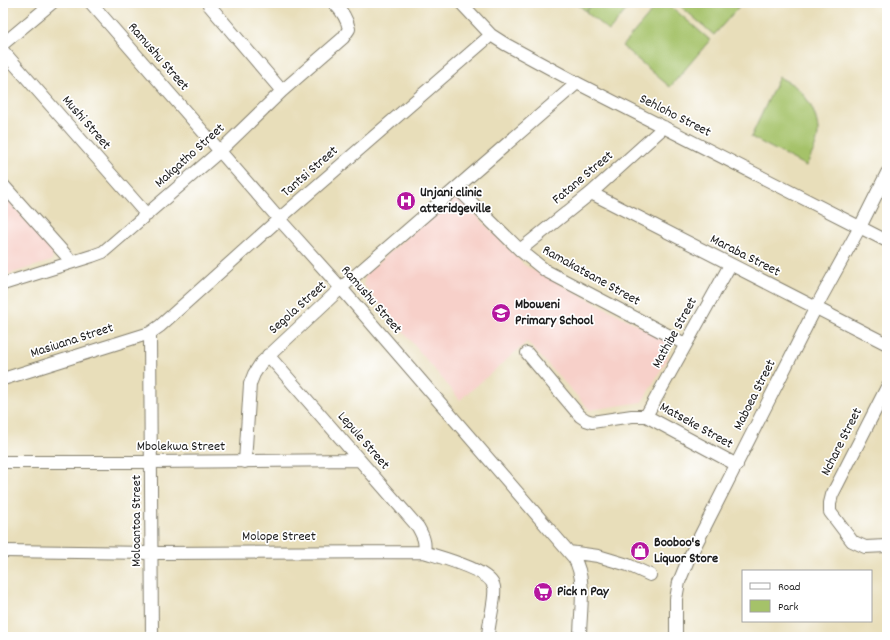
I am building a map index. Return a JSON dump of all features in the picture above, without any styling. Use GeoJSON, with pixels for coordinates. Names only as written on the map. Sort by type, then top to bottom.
{"type":"FeatureCollection","features":[{"type":"Feature","properties":{"kind":"street"},"geometry":{"type":"LineString","coordinates":[[3,44],[52,3]]}},
{"type":"Feature","properties":{"kind":"street","name":"Ramushu Street"},"geometry":{"type":"LineString","coordinates":[[91,3],[341,288],[569,552],[579,566],[581,574],[580,637]]}},
{"type":"Feature","properties":{"kind":"street","name":"Makgatho Street"},"geometry":{"type":"LineString","coordinates":[[3,284],[103,252],[147,215],[220,151],[282,91],[347,34],[349,29],[347,21],[344,14],[334,3]]}},
{"type":"Feature","properties":{"kind":"street","name":"Sehloho Street"},"geometry":{"type":"LineString","coordinates":[[461,3],[491,35],[577,83],[887,241]]}},
{"type":"Feature","properties":{"kind":"street"},"geometry":{"type":"LineString","coordinates":[[209,5],[282,91]]}},
{"type":"Feature","properties":{"kind":"street","name":"Tantsi Street"},"geometry":{"type":"LineString","coordinates":[[150,333],[180,310],[279,219],[491,35]]}},
{"type":"Feature","properties":{"kind":"street","name":"Mushi Street"},"geometry":{"type":"LineString","coordinates":[[3,51],[147,215]]}},
{"type":"Feature","properties":{"kind":"street","name":"Segola Street"},"geometry":{"type":"LineString","coordinates":[[245,462],[250,384],[254,374],[268,355],[341,288],[577,83]]}},
{"type":"Feature","properties":{"kind":"street","name":"Fatane Street"},"geometry":{"type":"LineString","coordinates":[[520,250],[591,193],[664,127]]}},
{"type":"Feature","properties":{"kind":"street","name":"Maboea Street"},"geometry":{"type":"LineString","coordinates":[[676,637],[676,599],[679,582],[688,560],[816,308],[860,227],[887,173]]}},
{"type":"Feature","properties":{"kind":"street"},"geometry":{"type":"LineString","coordinates":[[3,185],[72,262]]}},
{"type":"Feature","properties":{"kind":"street","name":"Ramakatsane Street"},"geometry":{"type":"LineString","coordinates":[[457,188],[520,250],[546,271],[685,344]]}},
{"type":"Feature","properties":{"kind":"street","name":"Maraba Street"},"geometry":{"type":"LineString","coordinates":[[591,193],[887,344]]}},
{"type":"Feature","properties":{"kind":"street","name":"Mathibe Street"},"geometry":{"type":"LineString","coordinates":[[646,416],[730,265]]}},
{"type":"Feature","properties":{"kind":"street","name":"Masiuana Street"},"geometry":{"type":"LineString","coordinates":[[3,379],[150,333]]}},
{"type":"Feature","properties":{"kind":"street","name":"Moloantoa Street"},"geometry":{"type":"LineString","coordinates":[[150,333],[152,637]]}},
{"type":"Feature","properties":{"kind":"street","name":"Matseke Street"},"geometry":{"type":"LineString","coordinates":[[527,353],[580,416],[586,420],[592,422],[632,416],[646,416],[737,465]]}},
{"type":"Feature","properties":{"kind":"street","name":"Lepule Street"},"geometry":{"type":"LineString","coordinates":[[268,355],[418,528],[423,536],[425,544],[424,552]]}},
{"type":"Feature","properties":{"kind":"street","name":"Nchare Street"},"geometry":{"type":"LineString","coordinates":[[887,387],[832,495],[830,503],[830,512],[852,541],[865,547],[887,546]]}},
{"type":"Feature","properties":{"kind":"street","name":"Mbolekwa Street"},"geometry":{"type":"LineString","coordinates":[[3,462],[245,462],[358,460]]}},
{"type":"Feature","properties":{"kind":"street","name":"Molope Street"},"geometry":{"type":"LineString","coordinates":[[3,551],[152,553],[424,552],[478,572],[485,576],[493,584],[494,592],[488,637]]}},
{"type":"Feature","properties":{"kind":"street"},"geometry":{"type":"LineString","coordinates":[[569,552],[598,556],[628,564],[650,575]]}},
{"type":"Feature","properties":{"kind":"shaded area"},"geometry":{"type":"Polygon","coordinates":[[[3,194],[54,253],[51,261],[3,276],[3,194]]]}},
{"type":"Feature","properties":{"kind":"shaded area","name":"Mboweni Primary School"},"geometry":{"type":"Polygon","coordinates":[[[450,200],[463,201],[524,265],[666,340],[668,358],[642,402],[590,410],[527,342],[460,400],[364,285],[365,274],[450,200]]]}},
{"type":"Feature","properties":{"kind":"green space"},"geometry":{"type":"Polygon","coordinates":[[[576,3],[592,3],[586,11],[576,3]]]}},
{"type":"Feature","properties":{"kind":"green space"},"geometry":{"type":"Polygon","coordinates":[[[594,3],[632,3],[609,31],[586,12],[594,3]]]}},
{"type":"Feature","properties":{"kind":"green space"},"geometry":{"type":"Polygon","coordinates":[[[659,3],[667,3],[710,40],[670,87],[622,46],[659,3]]]}},
{"type":"Feature","properties":{"kind":"green space"},"geometry":{"type":"Polygon","coordinates":[[[677,3],[742,3],[714,35],[677,3]]]}},
{"type":"Feature","properties":{"kind":"green space"},"geometry":{"type":"Polygon","coordinates":[[[779,77],[793,85],[803,94],[814,113],[818,127],[818,134],[814,150],[806,166],[751,137],[779,77]]]}},
{"type":"Feature","properties":{"kind":"place","name":"Unjani clinic atteridgeville"},"geometry":{"type":"Point","coordinates":[406,201]}},
{"type":"Feature","properties":{"kind":"place","name":"Mboweni Primary School"},"geometry":{"type":"Point","coordinates":[501,313]}},
{"type":"Feature","properties":{"kind":"place","name":"Booboo's Liquor Store"},"geometry":{"type":"Point","coordinates":[640,551]}},
{"type":"Feature","properties":{"kind":"place","name":"Pick n Pay"},"geometry":{"type":"Point","coordinates":[543,592]}}]}
